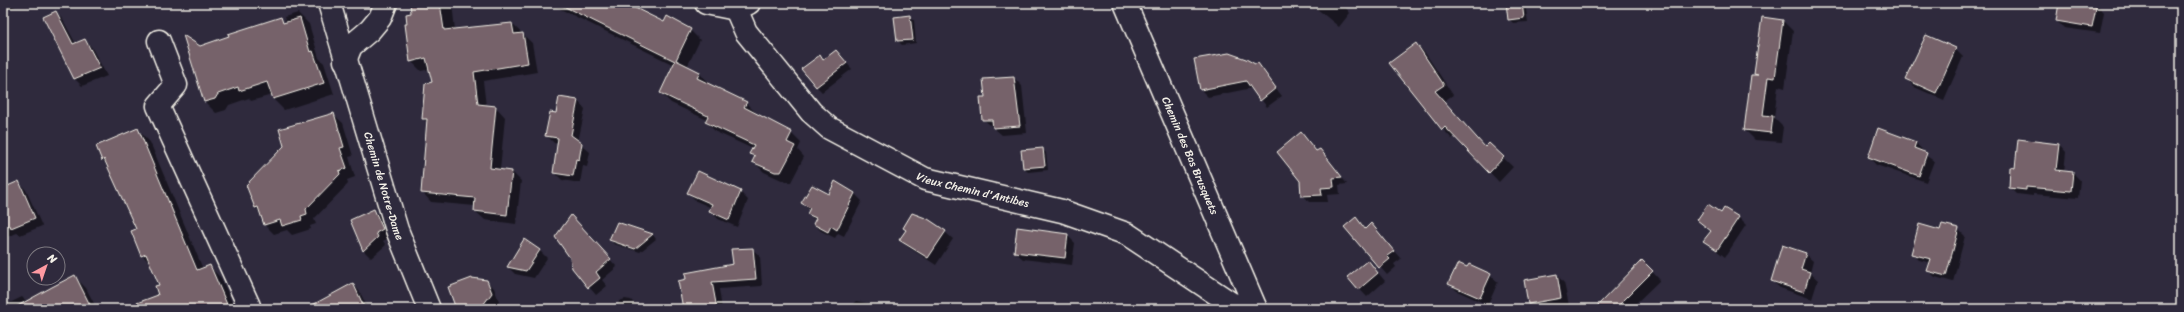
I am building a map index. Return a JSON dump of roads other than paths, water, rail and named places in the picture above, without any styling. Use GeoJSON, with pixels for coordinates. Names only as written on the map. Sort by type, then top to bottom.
{"type":"FeatureCollection","features":[{"type":"Feature","properties":{"kind":"street","name":"Chemin de Notre-Dame"},"geometry":{"type":"LineString","coordinates":[[329,3],[345,61],[397,230],[429,309]]}},
{"type":"Feature","properties":{"kind":"street"},"geometry":{"type":"LineString","coordinates":[[345,61],[351,46],[370,30],[380,18],[386,3]]}},
{"type":"Feature","properties":{"kind":"street"},"geometry":{"type":"LineString","coordinates":[[706,3],[743,6]]}},
{"type":"Feature","properties":{"kind":"street","name":"Chemin des Bas Brusquets"},"geometry":{"type":"LineString","coordinates":[[1125,3],[1255,308]]}},
{"type":"Feature","properties":{"kind":"street","name":"Vieux Chemin d'Antibes"},"geometry":{"type":"LineString","coordinates":[[743,6],[746,32],[811,112],[829,128],[925,179],[1062,211],[1127,234],[1232,304],[1255,308]]}},
{"type":"Feature","properties":{"kind":"street"},"geometry":{"type":"LineString","coordinates":[[159,41],[176,85],[158,106],[249,306],[248,309]]}}]}
